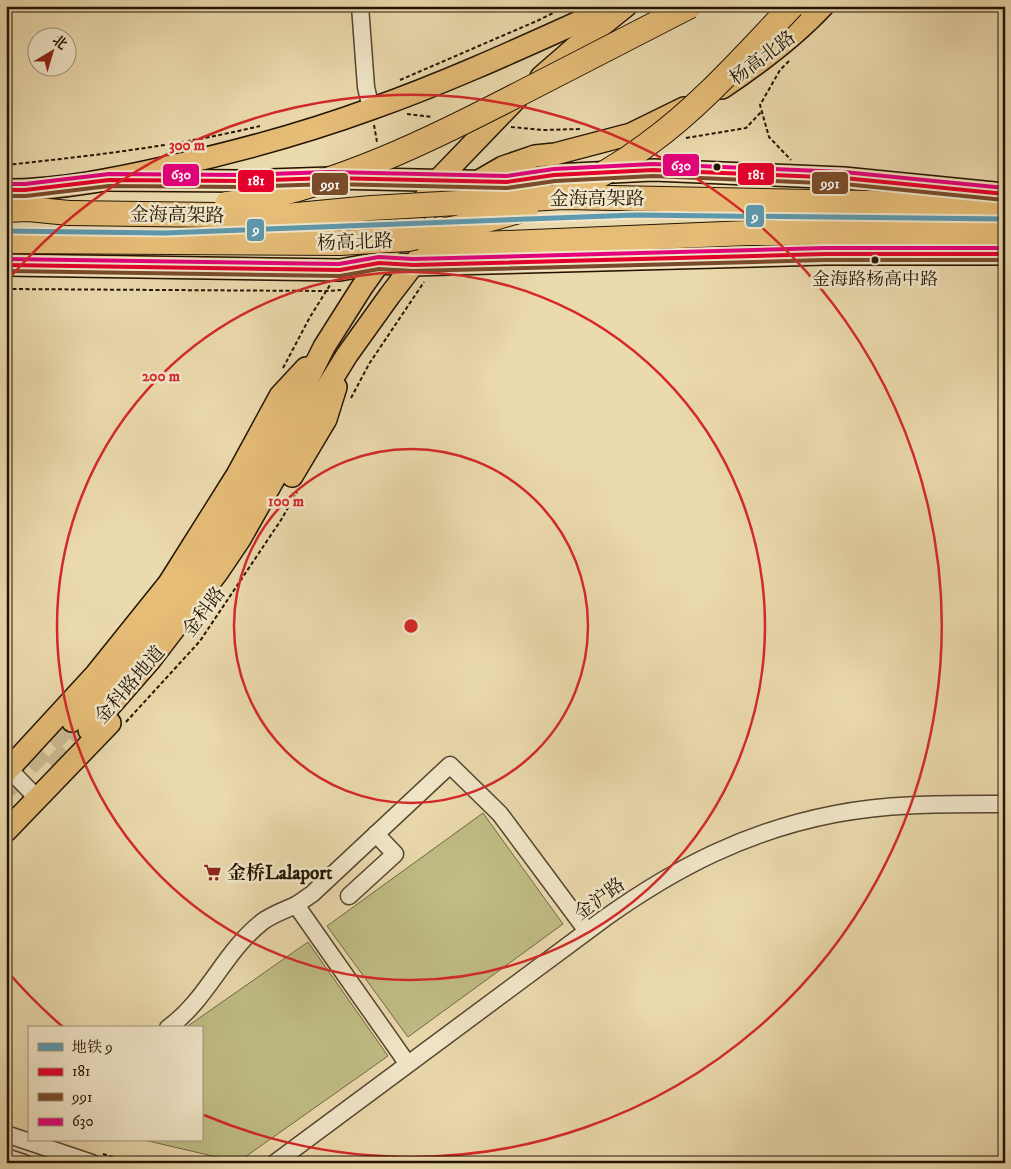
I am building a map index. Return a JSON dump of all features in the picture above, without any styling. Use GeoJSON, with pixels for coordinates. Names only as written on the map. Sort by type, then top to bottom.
{"type":"FeatureCollection","features":[{"type":"Feature","properties":{"kind":"highway"},"geometry":{"type":"LineString","coordinates":[[6,210],[69,213],[214,206],[251,201],[303,188],[363,167],[458,125],[690,6]]}},
{"type":"Feature","properties":{"kind":"highway","name":"杨高北路"},"geometry":{"type":"LineString","coordinates":[[6,241],[340,243],[408,239],[530,208],[582,185],[647,145],[681,117],[792,6]]}},
{"type":"Feature","properties":{"kind":"highway","name":"金海高架路"},"geometry":{"type":"LineString","coordinates":[[69,213],[286,216],[371,208],[564,197],[919,204],[1005,210]]}},
{"type":"Feature","properties":{"kind":"highway","name":"金海高架路"},"geometry":{"type":"LineString","coordinates":[[340,243],[482,244],[748,233],[1005,232]]}},
{"type":"Feature","properties":{"kind":"main road"},"geometry":{"type":"LineString","coordinates":[[6,190],[25,190],[108,180],[197,161],[304,131],[369,102],[502,57],[614,6]]}},
{"type":"Feature","properties":{"kind":"main road"},"geometry":{"type":"LineString","coordinates":[[7,769],[96,674],[169,583],[237,475],[280,396],[324,347],[379,263],[438,180],[490,125],[537,81],[626,6]]}},
{"type":"Feature","properties":{"kind":"main road","name":"杨高北路"},"geometry":{"type":"LineString","coordinates":[[477,182],[503,167],[535,156],[555,154],[631,134],[706,98],[754,66],[810,20],[823,6]]}},
{"type":"Feature","properties":{"kind":"main road"},"geometry":{"type":"LineString","coordinates":[[108,180],[242,181],[330,178],[507,182],[554,175],[653,170],[844,178],[1005,194]]}},
{"type":"Feature","properties":{"kind":"main road","name":"金科路"},"geometry":{"type":"LineString","coordinates":[[303,408],[347,355],[390,295],[477,182]]}},
{"type":"Feature","properties":{"kind":"main road"},"geometry":{"type":"LineString","coordinates":[[6,265],[340,270],[379,263],[413,265],[825,254],[1005,254]]}},
{"type":"Feature","properties":{"kind":"main road"},"geometry":{"type":"LineString","coordinates":[[303,408],[324,347]]}},
{"type":"Feature","properties":{"kind":"main road","name":"金科路"},"geometry":{"type":"LineString","coordinates":[[6,831],[150,680],[245,555],[326,419],[347,355]]}},
{"type":"Feature","properties":{"kind":"main road","name":"金科路地道"},"geometry":{"type":"LineString","coordinates":[[81,725],[151,660],[217,573],[244,531],[303,408]]}},
{"type":"Feature","properties":{"kind":"street"},"geometry":{"type":"LineString","coordinates":[[360,6],[369,102]]}},
{"type":"Feature","properties":{"kind":"street"},"geometry":{"type":"LineString","coordinates":[[171,1026],[200,998],[225,961],[263,921],[296,905],[312,894],[450,764],[500,814],[587,931]]}},
{"type":"Feature","properties":{"kind":"street"},"geometry":{"type":"LineString","coordinates":[[7,769],[38,799]]}},
{"type":"Feature","properties":{"kind":"street","name":"金沪路"},"geometry":{"type":"LineString","coordinates":[[275,1163],[644,890],[717,851],[793,824],[835,814],[877,808],[922,805],[1005,804]]}},
{"type":"Feature","properties":{"kind":"street"},"geometry":{"type":"LineString","coordinates":[[349,896],[395,854],[376,834]]}},
{"type":"Feature","properties":{"kind":"street"},"geometry":{"type":"LineString","coordinates":[[296,905],[407,1064]]}},
{"type":"Feature","properties":{"kind":"street"},"geometry":{"type":"LineString","coordinates":[[6,1134],[28,1139]]}},
{"type":"Feature","properties":{"kind":"street"},"geometry":{"type":"LineString","coordinates":[[43,1143],[92,1163]]}},
{"type":"Feature","properties":{"kind":"street"},"geometry":{"type":"LineString","coordinates":[[6,1157],[24,1163]]}},
{"type":"Feature","properties":{"kind":"path"},"geometry":{"type":"LineString","coordinates":[[395,82],[567,6]]}},
{"type":"Feature","properties":{"kind":"path"},"geometry":{"type":"LineString","coordinates":[[791,160],[769,137],[760,105],[780,70],[794,56]]}},
{"type":"Feature","properties":{"kind":"path"},"geometry":{"type":"LineString","coordinates":[[681,138],[746,128],[762,112]]}},
{"type":"Feature","properties":{"kind":"path"},"geometry":{"type":"LineString","coordinates":[[408,114],[435,118]]}},
{"type":"Feature","properties":{"kind":"path"},"geometry":{"type":"LineString","coordinates":[[6,166],[128,150],[230,133],[268,124]]}},
{"type":"Feature","properties":{"kind":"path"},"geometry":{"type":"LineString","coordinates":[[490,125],[543,130],[580,129]]}},
{"type":"Feature","properties":{"kind":"path"},"geometry":{"type":"LineString","coordinates":[[282,370],[326,291]]}},
{"type":"Feature","properties":{"kind":"shaded area"},"geometry":{"type":"Polygon","coordinates":[[[483,813],[563,924],[408,1037],[327,926],[483,813]]]}},
{"type":"Feature","properties":{"kind":"shaded area"},"geometry":{"type":"Polygon","coordinates":[[[308,942],[388,1056],[238,1162],[153,1142],[202,1142],[202,1026],[188,1026],[308,942]]]}},
{"type":"Feature","properties":{"kind":"tunnel"},"geometry":{"type":"LineString","coordinates":[[6,789],[72,721]]}},
{"type":"Feature","properties":{"kind":"tunnel"},"geometry":{"type":"LineString","coordinates":[[53,767],[89,730]]}},
{"type":"Feature","properties":{"kind":"metro line","name":"9"},"geometry":{"type":"LineString","coordinates":[[6,231],[165,233],[635,215],[1005,219]]}},
{"type":"Feature","properties":{"kind":"transit line","name":"630"},"geometry":{"type":"LineString","coordinates":[[6,184],[25,184],[109,174],[242,175],[330,172],[507,176],[554,169],[653,164],[844,172],[1005,188]]}},
{"type":"Feature","properties":{"kind":"transit line","name":"181"},"geometry":{"type":"LineString","coordinates":[[6,190],[25,190],[109,180],[242,181],[330,178],[507,182],[554,175],[653,170],[844,178],[1005,194]]}},
{"type":"Feature","properties":{"kind":"transit line","name":"991"},"geometry":{"type":"LineString","coordinates":[[6,196],[26,196],[109,186],[242,187],[330,184],[507,188],[555,181],[653,176],[844,184],[1004,200]]}},
{"type":"Feature","properties":{"kind":"transit line","name":"630"},"geometry":{"type":"LineString","coordinates":[[6,259],[339,264],[379,257],[413,259],[825,248],[1005,248]]}},
{"type":"Feature","properties":{"kind":"transit line","name":"181"},"geometry":{"type":"LineString","coordinates":[[6,265],[340,270],[379,263],[413,265],[825,254],[1005,254]]}},
{"type":"Feature","properties":{"kind":"transit line","name":"991"},"geometry":{"type":"LineString","coordinates":[[6,271],[340,276],[379,269],[413,271],[825,260],[1005,260]]}},
{"type":"Feature","properties":{"kind":"place","name":"金海路杨高中路"},"geometry":{"type":"Point","coordinates":[875,260]}},
{"type":"Feature","properties":{"kind":"place","name":"金桥Lalaport"},"geometry":{"type":"Point","coordinates":[213,872]}}]}
